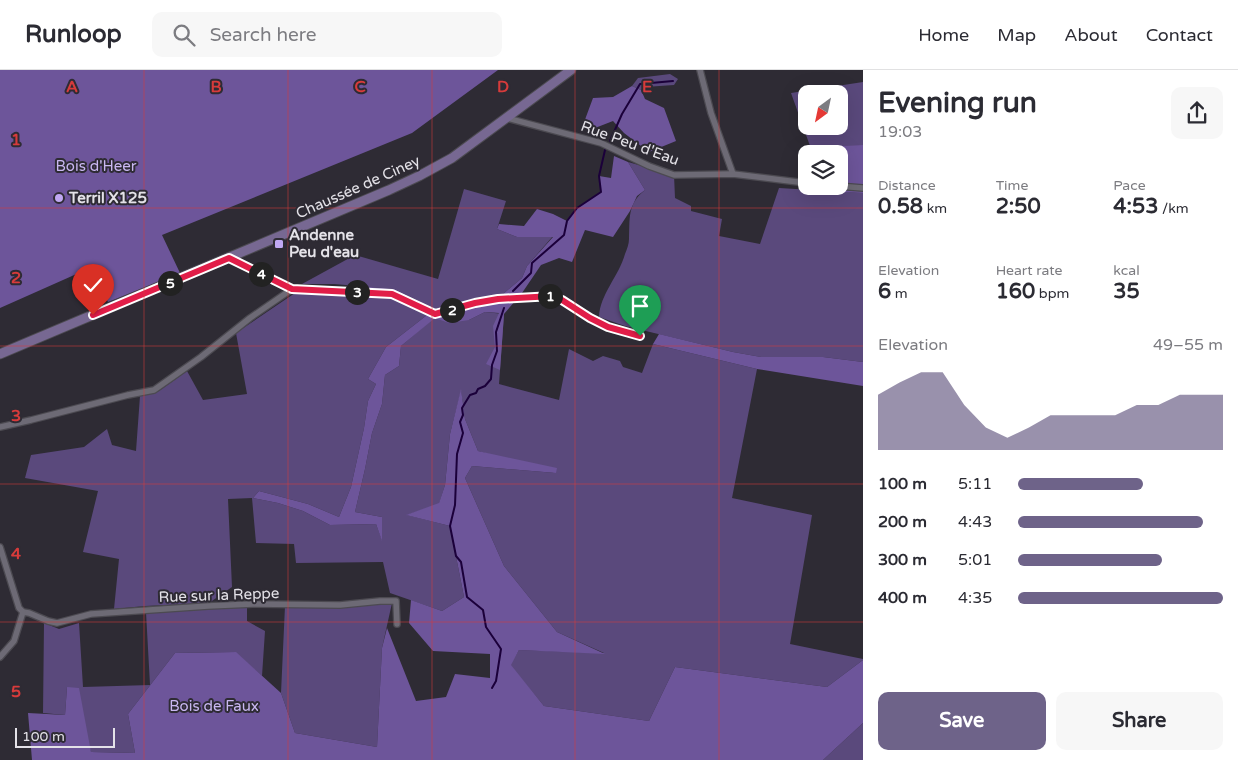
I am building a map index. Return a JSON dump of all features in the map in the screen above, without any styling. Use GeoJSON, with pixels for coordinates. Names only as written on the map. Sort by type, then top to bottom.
{"type":"FeatureCollection","features":[{"type":"Feature","properties":{"kind":"main road","name":"Chaussée de Ciney"},"geometry":{"type":"LineString","coordinates":[[0,354],[420,176],[452,158],[571,70]]}},
{"type":"Feature","properties":{"kind":"street"},"geometry":{"type":"LineString","coordinates":[[700,70],[711,113],[733,174]]}},
{"type":"Feature","properties":{"kind":"street","name":"Rue Peu d'Eau"},"geometry":{"type":"LineString","coordinates":[[507,118],[601,143],[649,166],[674,175],[733,174],[798,182]]}},
{"type":"Feature","properties":{"kind":"street"},"geometry":{"type":"LineString","coordinates":[[848,187],[863,188]]}},
{"type":"Feature","properties":{"kind":"street"},"geometry":{"type":"LineString","coordinates":[[229,258],[292,289],[392,294],[435,314],[498,299],[553,296],[608,327],[640,336]]}},
{"type":"Feature","properties":{"kind":"street"},"geometry":{"type":"LineString","coordinates":[[0,427],[154,390],[292,289]]}},
{"type":"Feature","properties":{"kind":"street"},"geometry":{"type":"LineString","coordinates":[[0,547],[19,608],[23,612],[14,641],[0,657]]}},
{"type":"Feature","properties":{"kind":"street","name":"Rue sur la Reppe"},"geometry":{"type":"LineString","coordinates":[[23,612],[57,623],[91,614],[208,606],[254,604],[340,605],[396,601],[397,624]]}},
{"type":"Feature","properties":{"kind":"shaded area"},"geometry":{"type":"Polygon","coordinates":[[[670,74],[678,79],[674,85],[645,87],[641,90],[632,86],[638,78],[670,74]]]}},
{"type":"Feature","properties":{"kind":"shaded area"},"geometry":{"type":"Polygon","coordinates":[[[863,82],[863,145],[810,145],[806,135],[848,135],[848,85],[843,85],[863,82]]]}},
{"type":"Feature","properties":{"kind":"shaded area"},"geometry":{"type":"Polygon","coordinates":[[[798,92],[798,113],[791,93],[798,92]]]}},
{"type":"Feature","properties":{"kind":"shaded area"},"geometry":{"type":"Polygon","coordinates":[[[628,162],[674,175],[675,198],[691,206],[691,211],[722,219],[719,236],[760,244],[779,188],[798,189],[798,195],[848,195],[848,192],[863,193],[863,362],[823,357],[761,357],[625,326],[599,317],[606,293],[619,270],[628,246],[632,206],[639,195],[645,190],[628,162]]]}},
{"type":"Feature","properties":{"kind":"shaded area"},"geometry":{"type":"Polygon","coordinates":[[[464,189],[506,201],[497,229],[517,237],[553,236],[527,266],[522,278],[503,294],[435,309],[394,289],[334,284],[302,284],[355,255],[438,279],[464,189]]]}},
{"type":"Feature","properties":{"kind":"shaded area"},"geometry":{"type":"Polygon","coordinates":[[[304,291],[391,297],[427,315],[386,347],[368,379],[376,384],[368,401],[351,487],[339,517],[308,504],[259,491],[253,498],[303,511],[330,525],[376,524],[382,540],[382,517],[355,512],[372,433],[382,404],[385,375],[399,366],[401,346],[435,317],[469,320],[485,312],[504,314],[499,384],[559,400],[569,349],[593,361],[603,356],[620,361],[623,367],[642,373],[653,344],[757,369],[732,498],[812,515],[790,644],[863,660],[827,687],[675,667],[649,721],[544,706],[510,665],[519,650],[604,653],[557,632],[504,566],[465,478],[472,466],[556,473],[478,451],[465,419],[461,391],[450,434],[445,485],[439,504],[407,515],[450,526],[464,597],[442,611],[390,593],[383,562],[296,563],[294,544],[256,543],[252,498],[228,499],[232,587],[209,603],[114,609],[119,559],[83,552],[98,491],[25,478],[31,455],[84,447],[107,429],[112,445],[136,451],[140,396],[159,391],[187,371],[203,400],[247,394],[236,333],[295,293],[304,291]]]}},
{"type":"Feature","properties":{"kind":"shaded area"},"geometry":{"type":"Polygon","coordinates":[[[392,603],[382,648],[377,747],[295,733],[281,693],[285,606],[342,607],[392,603]]]}},
{"type":"Feature","properties":{"kind":"shaded area"},"geometry":{"type":"Polygon","coordinates":[[[247,607],[247,621],[265,631],[262,676],[235,652],[175,653],[128,714],[135,753],[91,752],[67,687],[65,715],[43,713],[44,623],[59,629],[79,623],[83,687],[150,685],[146,612],[247,607]]]}},
{"type":"Feature","properties":{"kind":"shaded area"},"geometry":{"type":"Polygon","coordinates":[[[863,723],[863,760],[823,760],[863,723]]]}},
{"type":"Feature","properties":{"kind":"green space","name":"Bois d'Heer"},"geometry":{"type":"Polygon","coordinates":[[[0,70],[498,70],[412,133],[162,235],[180,273],[108,302],[90,268],[0,308],[0,70]]]}},
{"type":"Feature","properties":{"kind":"green space"},"geometry":{"type":"Polygon","coordinates":[[[632,86],[641,90],[645,99],[664,108],[676,141],[649,152],[624,133],[613,121],[595,128],[583,125],[593,98],[613,97],[632,86]]]}},
{"type":"Feature","properties":{"kind":"green space"},"geometry":{"type":"Polygon","coordinates":[[[848,145],[863,145],[863,193],[848,192],[848,145]]]}},
{"type":"Feature","properties":{"kind":"green space"},"geometry":{"type":"Polygon","coordinates":[[[614,156],[628,162],[645,190],[637,196],[630,211],[613,237],[585,230],[572,262],[559,258],[541,265],[522,293],[504,314],[500,370],[486,364],[495,347],[493,326],[499,313],[485,312],[469,320],[449,323],[435,318],[401,346],[399,366],[385,375],[382,404],[372,433],[355,512],[382,517],[382,541],[376,524],[330,525],[303,511],[253,498],[259,491],[308,504],[339,517],[351,487],[368,401],[376,384],[368,379],[386,347],[427,315],[391,297],[349,294],[347,285],[394,289],[435,309],[503,294],[522,278],[527,266],[553,237],[517,237],[497,229],[499,224],[524,226],[537,209],[567,221],[577,208],[601,192],[599,176],[611,178],[614,156]]]}},
{"type":"Feature","properties":{"kind":"green space"},"geometry":{"type":"Polygon","coordinates":[[[659,334],[761,357],[823,357],[863,362],[863,386],[757,369],[653,344],[659,334]]]}},
{"type":"Feature","properties":{"kind":"green space","name":"Bois de Faux"},"geometry":{"type":"Polygon","coordinates":[[[461,389],[465,419],[478,451],[557,468],[556,473],[472,466],[465,478],[504,566],[557,632],[605,654],[519,650],[511,665],[544,706],[649,721],[675,667],[827,687],[863,660],[863,723],[823,760],[32,760],[28,713],[65,715],[67,687],[79,688],[91,752],[135,753],[128,714],[175,653],[236,652],[281,693],[295,733],[377,747],[382,648],[387,628],[416,701],[446,697],[455,674],[490,678],[490,654],[433,651],[409,623],[411,600],[442,611],[464,597],[450,526],[406,515],[439,503],[445,485],[450,434],[461,389]]]}},
{"type":"Feature","properties":{"kind":"waterway"},"geometry":{"type":"LineString","coordinates":[[610,141],[622,114],[640,84],[673,81]]}},
{"type":"Feature","properties":{"kind":"waterway"},"geometry":{"type":"LineString","coordinates":[[513,291],[531,273],[532,263],[564,235],[567,221],[577,208],[601,192],[599,176],[605,150]]}},
{"type":"Feature","properties":{"kind":"waterway"},"geometry":{"type":"LineString","coordinates":[[492,688],[496,681],[501,649],[486,627],[483,610],[467,597],[461,562],[456,556],[450,526],[455,505],[457,454],[463,433],[460,422],[463,415],[462,408],[470,395],[476,393],[478,389],[485,386],[491,379],[492,365],[497,351],[496,332],[504,308]]}},
{"type":"Feature","properties":{"kind":"place","name":"Terril X125"},"geometry":{"type":"Point","coordinates":[59,198]}},
{"type":"Feature","properties":{"kind":"place","name":"Andenne Peu d'eau"},"geometry":{"type":"Point","coordinates":[279,244]}},
{"type":"Feature","properties":{"kind":"route"},"geometry":{"type":"LineString","coordinates":[[93,315],[229,258],[292,289],[392,294],[435,314],[498,299],[553,296],[608,327],[640,336]]}}]}
